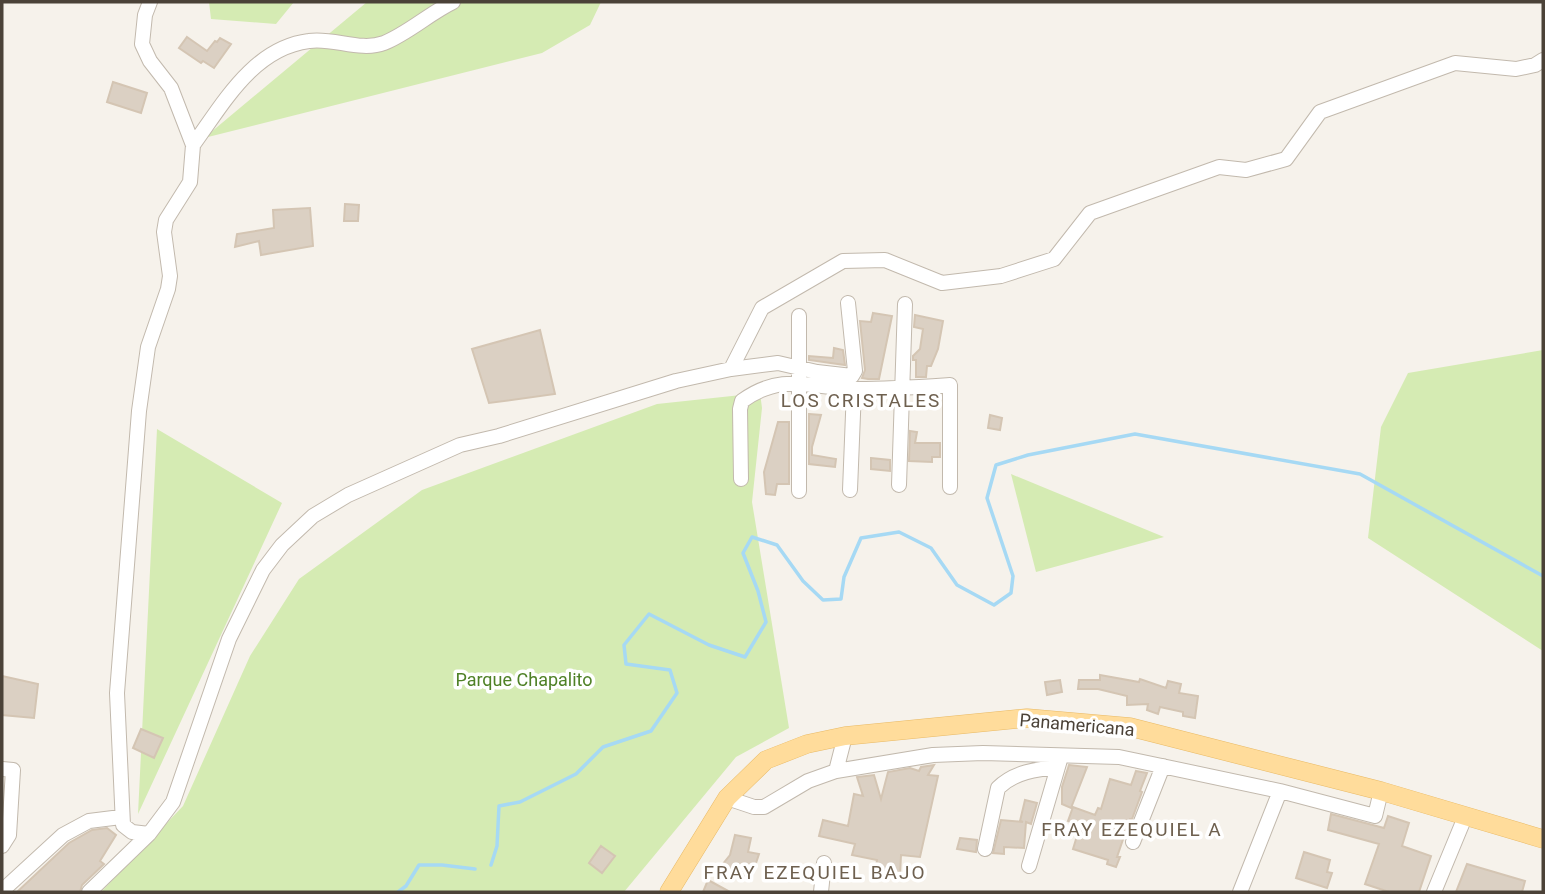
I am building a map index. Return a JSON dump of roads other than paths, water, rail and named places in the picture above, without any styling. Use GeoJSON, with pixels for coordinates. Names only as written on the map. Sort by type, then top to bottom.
{"type":"FeatureCollection","features":[{"type":"Feature","properties":{"kind":"main road","name":"Panamericana"},"geometry":{"type":"LineString","coordinates":[[668,892],[727,798],[766,760],[807,744],[845,736],[1027,718],[1130,727],[1381,791],[1543,839]]}},
{"type":"Feature","properties":{"kind":"street"},"geometry":{"type":"LineString","coordinates":[[149,834],[132,832],[122,825],[117,693],[139,411],[148,347],[170,276],[164,232],[166,220],[190,181],[193,145],[171,88],[150,61],[142,44],[145,15],[150,2]]}},
{"type":"Feature","properties":{"kind":"street"},"geometry":{"type":"LineString","coordinates":[[193,145],[242,78],[275,52],[309,41],[362,46],[383,43],[453,2]]}},
{"type":"Feature","properties":{"kind":"street"},"geometry":{"type":"LineString","coordinates":[[731,369],[762,308],[843,261],[885,260],[942,284],[1001,275],[1054,259],[1090,213],[1219,167],[1246,170],[1286,159],[1320,112],[1455,63],[1516,69],[1535,65],[1543,60]]}},
{"type":"Feature","properties":{"kind":"street"},"geometry":{"type":"LineString","coordinates":[[741,479],[742,401],[750,394],[799,374],[854,374],[848,303]]}},
{"type":"Feature","properties":{"kind":"street"},"geometry":{"type":"LineString","coordinates":[[899,485],[905,304]]}},
{"type":"Feature","properties":{"kind":"street"},"geometry":{"type":"LineString","coordinates":[[799,491],[800,316]]}},
{"type":"Feature","properties":{"kind":"street"},"geometry":{"type":"LineString","coordinates":[[89,892],[149,834],[173,802],[229,639],[264,570],[282,545],[313,516],[348,495],[460,445],[499,436],[676,381],[731,369],[778,363],[799,374],[854,389],[950,385],[950,487]]}},
{"type":"Feature","properties":{"kind":"street"},"geometry":{"type":"LineString","coordinates":[[850,490],[854,389]]}},
{"type":"Feature","properties":{"kind":"street"},"geometry":{"type":"LineString","coordinates":[[836,771],[845,736]]}},
{"type":"Feature","properties":{"kind":"street"},"geometry":{"type":"LineString","coordinates":[[727,798],[754,807],[764,807],[808,781],[836,771],[933,755],[983,753],[1060,761],[1119,757],[1280,791],[1375,816],[1381,791]]}},
{"type":"Feature","properties":{"kind":"street"},"geometry":{"type":"LineString","coordinates":[[985,849],[998,788],[1014,776],[1060,761]]}},
{"type":"Feature","properties":{"kind":"street"},"geometry":{"type":"LineString","coordinates":[[1029,866],[1060,761]]}},
{"type":"Feature","properties":{"kind":"street"},"geometry":{"type":"LineString","coordinates":[[1133,842],[1163,766]]}},
{"type":"Feature","properties":{"kind":"street"},"geometry":{"type":"LineString","coordinates":[[2,769],[13,770],[4,839]]}},
{"type":"Feature","properties":{"kind":"street"},"geometry":{"type":"LineString","coordinates":[[1240,892],[1280,791]]}},
{"type":"Feature","properties":{"kind":"street"},"geometry":{"type":"LineString","coordinates":[[2,891],[63,835],[89,821],[121,817]]}},
{"type":"Feature","properties":{"kind":"street"},"geometry":{"type":"LineString","coordinates":[[1434,892],[1465,817]]}},
{"type":"Feature","properties":{"kind":"street"},"geometry":{"type":"LineString","coordinates":[[821,892],[824,863]]}},
{"type":"Feature","properties":{"kind":"waterway"},"geometry":{"type":"LineString","coordinates":[[491,865],[497,846],[499,806],[520,802],[576,774],[603,747],[651,731],[677,693],[670,670],[626,664],[624,645],[649,614],[709,645],[745,657],[766,622],[758,591],[743,553],[752,537],[777,545],[803,581],[823,600],[841,599],[844,577],[861,538],[899,532],[931,548],[957,585],[994,605],[1011,593],[1013,576],[987,498],[996,465],[1028,455],[1135,434],[1360,474],[1543,576]]}},
{"type":"Feature","properties":{"kind":"waterway"},"geometry":{"type":"LineString","coordinates":[[398,892],[406,886],[419,865],[475,869]]}},
{"type":"Feature","properties":{"kind":"district","name":"LOS CRISTALES"},"geometry":{"type":"Point","coordinates":[861,400]}},
{"type":"Feature","properties":{"kind":"district","name":"FRAY EZEQUIEL A"},"geometry":{"type":"Point","coordinates":[1132,829]}},
{"type":"Feature","properties":{"kind":"district","name":"FRAY EZEQUIEL BAJO"},"geometry":{"type":"Point","coordinates":[815,872]}},
{"type":"Feature","properties":{"kind":"park label","name":"Parque Chapalito"},"geometry":{"type":"Point","coordinates":[524,680]}}]}
